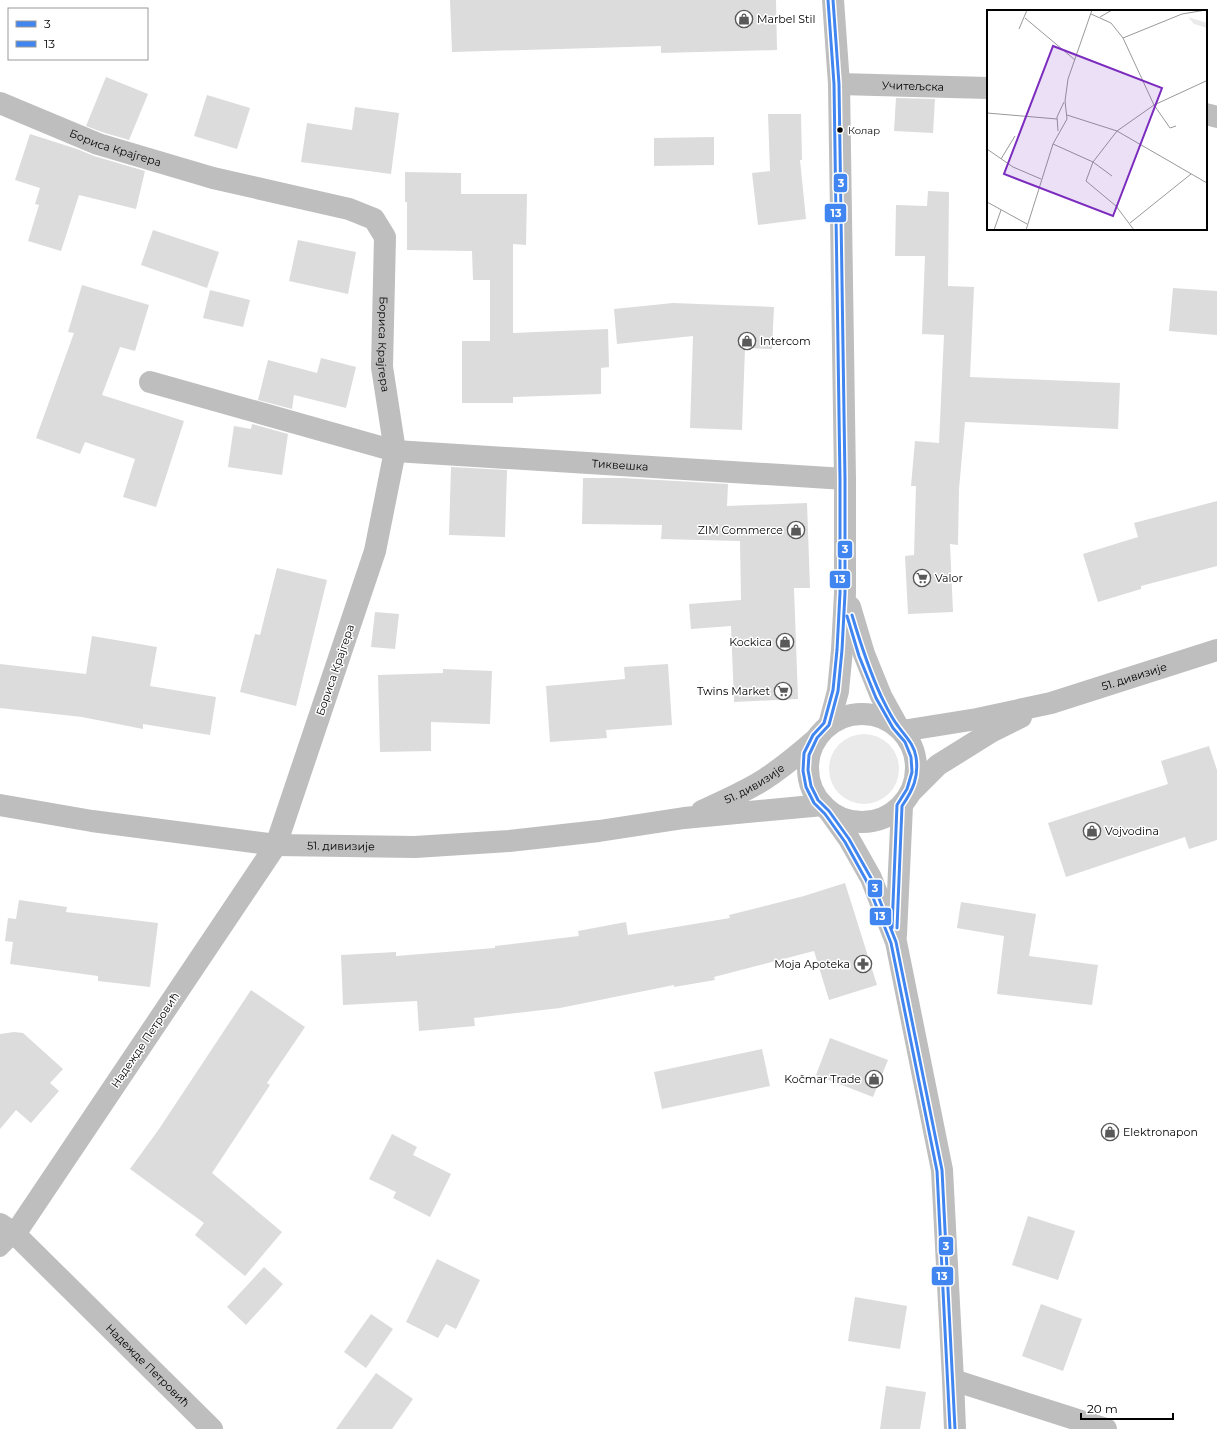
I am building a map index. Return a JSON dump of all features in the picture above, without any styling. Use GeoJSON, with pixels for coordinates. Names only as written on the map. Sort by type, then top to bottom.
{"type":"FeatureCollection","features":[{"type":"Feature","properties":{"kind":"street"},"geometry":{"type":"LineString","coordinates":[[833,0],[839,84],[845,479],[845,593],[838,691],[823,731],[809,754],[808,770],[811,786],[818,800],[826,808],[849,839],[871,878],[896,942],[942,1170],[954,1380],[955,1429]]}},
{"type":"Feature","properties":{"kind":"street","name":"Учитељска"},"geometry":{"type":"LineString","coordinates":[[839,84],[987,88]]}},
{"type":"Feature","properties":{"kind":"street","name":"Бориса Крајгера"},"geometry":{"type":"LineString","coordinates":[[0,103],[98,144],[213,178],[349,209],[374,219],[385,237],[382,367],[395,451],[375,551],[276,845]]}},
{"type":"Feature","properties":{"kind":"street"},"geometry":{"type":"LineString","coordinates":[[1207,114],[1217,117]]}},
{"type":"Feature","properties":{"kind":"street","name":"Тиквешка"},"geometry":{"type":"LineString","coordinates":[[150,382],[395,451],[845,479]]}},
{"type":"Feature","properties":{"kind":"street"},"geometry":{"type":"LineString","coordinates":[[845,593],[864,654],[878,689],[900,728],[909,739],[916,756],[917,773],[907,799],[896,942]]}},
{"type":"Feature","properties":{"kind":"street","name":"51. дивизије"},"geometry":{"type":"LineString","coordinates":[[900,728],[977,719],[1051,703],[1217,650]]}},
{"type":"Feature","properties":{"kind":"street","name":"51. дивизије"},"geometry":{"type":"LineString","coordinates":[[907,799],[938,765],[991,732],[1051,703]]}},
{"type":"Feature","properties":{"kind":"street"},"geometry":{"type":"LineString","coordinates":[[823,731],[845,716],[863,713],[881,717],[900,728]]}},
{"type":"Feature","properties":{"kind":"street","name":"51. дивизије"},"geometry":{"type":"LineString","coordinates":[[684,818],[727,799],[765,779],[792,760],[823,731]]}},
{"type":"Feature","properties":{"kind":"street"},"geometry":{"type":"LineString","coordinates":[[826,808],[843,819],[859,823],[874,822],[889,816],[907,799]]}},
{"type":"Feature","properties":{"kind":"street","name":"51. дивизије"},"geometry":{"type":"LineString","coordinates":[[0,805],[92,821],[276,845],[415,847],[509,841],[599,831],[684,818],[826,808]]}},
{"type":"Feature","properties":{"kind":"street","name":"Надежде Петровић"},"geometry":{"type":"LineString","coordinates":[[212,1429],[5,1236],[276,845]]}},
{"type":"Feature","properties":{"kind":"street"},"geometry":{"type":"LineString","coordinates":[[954,1380],[1106,1429]]}},
{"type":"Feature","properties":{"kind":"shaded area"},"geometry":{"type":"Polygon","coordinates":[[[864,734],[877,737],[889,744],[896,756],[899,769],[896,782],[889,794],[877,801],[864,804],[851,801],[839,794],[832,782],[829,769],[832,756],[839,744],[851,737],[864,734]]]}},
{"type":"Feature","properties":{"kind":"building"},"geometry":{"type":"Polygon","coordinates":[[[450,0],[776,0],[777,50],[661,53],[661,46],[452,52],[450,0]]]}},
{"type":"Feature","properties":{"kind":"building"},"geometry":{"type":"Polygon","coordinates":[[[106,77],[148,94],[129,140],[86,126],[106,77]]]}},
{"type":"Feature","properties":{"kind":"building"},"geometry":{"type":"Polygon","coordinates":[[[207,95],[250,108],[237,149],[194,136],[207,95]]]}},
{"type":"Feature","properties":{"kind":"building"},"geometry":{"type":"Polygon","coordinates":[[[896,98],[935,99],[933,133],[894,131],[896,98]]]}},
{"type":"Feature","properties":{"kind":"building"},"geometry":{"type":"Polygon","coordinates":[[[355,107],[399,113],[391,174],[301,162],[307,123],[352,130],[355,107]]]}},
{"type":"Feature","properties":{"kind":"building"},"geometry":{"type":"Polygon","coordinates":[[[768,114],[801,114],[802,160],[800,160],[806,219],[758,225],[752,173],[770,171],[768,114]]]}},
{"type":"Feature","properties":{"kind":"building"},"geometry":{"type":"Polygon","coordinates":[[[30,134],[94,156],[145,171],[136,209],[79,195],[61,251],[28,241],[39,205],[35,204],[40,188],[15,180],[30,134]]]}},
{"type":"Feature","properties":{"kind":"building"},"geometry":{"type":"Polygon","coordinates":[[[714,137],[714,165],[654,166],[654,138],[714,137]]]}},
{"type":"Feature","properties":{"kind":"building"},"geometry":{"type":"Polygon","coordinates":[[[405,172],[461,173],[461,194],[527,194],[526,245],[513,244],[513,333],[608,329],[609,367],[601,368],[601,394],[513,397],[513,403],[462,403],[462,341],[490,341],[490,280],[473,280],[472,251],[407,250],[407,202],[405,202],[405,172]]]}},
{"type":"Feature","properties":{"kind":"building"},"geometry":{"type":"Polygon","coordinates":[[[928,191],[949,192],[948,286],[974,287],[970,377],[1120,383],[1118,429],[965,422],[959,489],[958,545],[950,544],[953,612],[908,614],[905,556],[914,555],[916,486],[911,486],[915,441],[939,443],[944,335],[922,334],[925,256],[895,256],[896,205],[927,206],[928,191]]]}},
{"type":"Feature","properties":{"kind":"building"},"geometry":{"type":"Polygon","coordinates":[[[153,230],[219,252],[207,288],[141,265],[153,230]]]}},
{"type":"Feature","properties":{"kind":"building"},"geometry":{"type":"Polygon","coordinates":[[[298,240],[356,252],[348,294],[289,281],[298,240]]]}},
{"type":"Feature","properties":{"kind":"building"},"geometry":{"type":"Polygon","coordinates":[[[82,285],[149,305],[135,351],[120,347],[102,395],[184,421],[156,507],[123,497],[135,459],[85,442],[80,454],[36,438],[74,333],[68,332],[82,285]]]}},
{"type":"Feature","properties":{"kind":"building"},"geometry":{"type":"Polygon","coordinates":[[[1173,288],[1217,291],[1217,335],[1169,331],[1173,288]]]}},
{"type":"Feature","properties":{"kind":"building"},"geometry":{"type":"Polygon","coordinates":[[[210,290],[250,300],[243,327],[203,318],[210,290]]]}},
{"type":"Feature","properties":{"kind":"building"},"geometry":{"type":"Polygon","coordinates":[[[673,303],[774,307],[772,349],[745,348],[742,430],[690,428],[693,336],[617,344],[614,309],[673,303]]]}},
{"type":"Feature","properties":{"kind":"building"},"geometry":{"type":"Polygon","coordinates":[[[321,358],[356,367],[346,408],[294,395],[292,409],[258,400],[268,360],[317,373],[321,358]]]}},
{"type":"Feature","properties":{"kind":"building"},"geometry":{"type":"Polygon","coordinates":[[[252,424],[288,434],[282,475],[228,467],[234,426],[251,429],[252,424]]]}},
{"type":"Feature","properties":{"kind":"building"},"geometry":{"type":"Polygon","coordinates":[[[451,467],[507,470],[505,537],[449,535],[451,467]]]}},
{"type":"Feature","properties":{"kind":"building"},"geometry":{"type":"Polygon","coordinates":[[[583,478],[624,478],[728,484],[727,506],[807,503],[810,588],[794,588],[798,699],[734,702],[731,626],[691,629],[689,604],[741,600],[740,541],[661,539],[662,525],[582,524],[583,478]]]}},
{"type":"Feature","properties":{"kind":"building"},"geometry":{"type":"Polygon","coordinates":[[[1217,501],[1217,566],[1141,586],[1141,589],[1098,602],[1083,554],[1138,537],[1134,523],[1217,501]]]}},
{"type":"Feature","properties":{"kind":"building"},"geometry":{"type":"Polygon","coordinates":[[[277,568],[327,580],[296,706],[240,692],[255,634],[260,635],[277,568]]]}},
{"type":"Feature","properties":{"kind":"building"},"geometry":{"type":"Polygon","coordinates":[[[375,612],[399,614],[395,649],[371,647],[375,612]]]}},
{"type":"Feature","properties":{"kind":"building"},"geometry":{"type":"Polygon","coordinates":[[[92,636],[157,647],[150,686],[216,697],[210,735],[143,724],[143,729],[82,717],[0,708],[0,664],[86,674],[92,636]]]}},
{"type":"Feature","properties":{"kind":"building"},"geometry":{"type":"Polygon","coordinates":[[[668,664],[672,725],[606,730],[607,738],[550,742],[546,686],[625,679],[624,667],[668,664]]]}},
{"type":"Feature","properties":{"kind":"building"},"geometry":{"type":"Polygon","coordinates":[[[443,669],[492,671],[490,724],[431,722],[431,751],[380,752],[378,675],[443,673],[443,669]]]}},
{"type":"Feature","properties":{"kind":"building"},"geometry":{"type":"Polygon","coordinates":[[[1209,746],[1217,770],[1217,840],[1189,849],[1185,837],[1066,877],[1048,823],[1168,784],[1161,761],[1209,746]]]}},
{"type":"Feature","properties":{"kind":"building"},"geometry":{"type":"Polygon","coordinates":[[[845,883],[877,985],[829,1000],[814,951],[714,977],[715,980],[674,987],[674,985],[560,1008],[474,1018],[475,1026],[419,1031],[417,1001],[343,1005],[341,955],[396,952],[396,956],[495,948],[495,946],[579,936],[578,931],[626,922],[628,935],[730,918],[729,915],[804,896],[845,883]]]}},
{"type":"Feature","properties":{"kind":"building"},"geometry":{"type":"Polygon","coordinates":[[[19,900],[67,907],[66,912],[158,923],[150,987],[98,981],[98,976],[10,964],[13,942],[5,941],[8,918],[16,919],[19,900]]]}},
{"type":"Feature","properties":{"kind":"building"},"geometry":{"type":"Polygon","coordinates":[[[961,902],[1036,914],[1029,956],[1098,965],[1092,1005],[997,994],[1004,936],[957,928],[961,902]]]}},
{"type":"Feature","properties":{"kind":"building"},"geometry":{"type":"Polygon","coordinates":[[[251,990],[305,1027],[267,1083],[270,1085],[212,1173],[282,1232],[245,1276],[195,1235],[204,1223],[130,1169],[159,1129],[251,990]]]}},
{"type":"Feature","properties":{"kind":"building"},"geometry":{"type":"Polygon","coordinates":[[[14,1032],[23,1033],[63,1069],[50,1083],[59,1091],[31,1123],[16,1110],[0,1129],[0,1034],[14,1032]]]}},
{"type":"Feature","properties":{"kind":"building"},"geometry":{"type":"Polygon","coordinates":[[[830,1038],[888,1060],[873,1097],[816,1075],[830,1038]]]}},
{"type":"Feature","properties":{"kind":"building"},"geometry":{"type":"Polygon","coordinates":[[[762,1049],[770,1086],[662,1109],[654,1072],[762,1049]]]}},
{"type":"Feature","properties":{"kind":"building"},"geometry":{"type":"Polygon","coordinates":[[[392,1134],[417,1147],[413,1155],[451,1174],[430,1217],[393,1198],[396,1192],[369,1179],[392,1134]]]}},
{"type":"Feature","properties":{"kind":"building"},"geometry":{"type":"Polygon","coordinates":[[[1028,1216],[1075,1231],[1058,1280],[1012,1265],[1028,1216]]]}},
{"type":"Feature","properties":{"kind":"building"},"geometry":{"type":"Polygon","coordinates":[[[437,1259],[480,1280],[456,1329],[446,1324],[438,1338],[406,1322],[437,1259]]]}},
{"type":"Feature","properties":{"kind":"building"},"geometry":{"type":"Polygon","coordinates":[[[264,1267],[283,1284],[246,1325],[227,1307],[264,1267]]]}},
{"type":"Feature","properties":{"kind":"building"},"geometry":{"type":"Polygon","coordinates":[[[855,1297],[907,1306],[900,1349],[848,1341],[855,1297]]]}},
{"type":"Feature","properties":{"kind":"building"},"geometry":{"type":"Polygon","coordinates":[[[1041,1304],[1082,1319],[1063,1371],[1022,1356],[1041,1304]]]}},
{"type":"Feature","properties":{"kind":"building"},"geometry":{"type":"Polygon","coordinates":[[[371,1314],[393,1329],[366,1368],[344,1352],[371,1314]]]}},
{"type":"Feature","properties":{"kind":"building"},"geometry":{"type":"Polygon","coordinates":[[[376,1373],[413,1399],[392,1429],[336,1429],[376,1373]]]}},
{"type":"Feature","properties":{"kind":"building"},"geometry":{"type":"Polygon","coordinates":[[[886,1386],[926,1392],[920,1429],[880,1429],[886,1386]]]}},
{"type":"Feature","properties":{"kind":"transit line","name":"13"},"geometry":{"type":"LineString","coordinates":[[828,0],[834,84],[840,479],[840,593],[833,690],[824,723],[813,735],[804,753],[803,771],[806,787],[814,803],[825,814],[845,842],[866,880],[891,943],[937,1171],[950,1429]]}},
{"type":"Feature","properties":{"kind":"transit line","name":"3"},"geometry":{"type":"LineString","coordinates":[[833,0],[839,84],[845,479],[845,593],[838,691],[829,725],[817,738],[809,755],[808,770],[811,786],[818,800],[829,811],[849,839],[871,878],[896,942],[942,1170],[955,1429]]}},
{"type":"Feature","properties":{"kind":"transit line","name":"3"},"geometry":{"type":"LineString","coordinates":[[852,615],[865,656],[881,696],[893,719],[911,744],[916,757],[916,777],[902,806],[897,928]]}},
{"type":"Feature","properties":{"kind":"transit line","name":"13"},"geometry":{"type":"LineString","coordinates":[[847,616],[859,656],[876,698],[893,728],[905,742],[911,757],[912,772],[907,789],[897,805],[892,928]]}},
{"type":"Feature","properties":{"kind":"place","name":"Marbel Stil"},"geometry":{"type":"Point","coordinates":[744,19]}},
{"type":"Feature","properties":{"kind":"place","name":"Колар"},"geometry":{"type":"Point","coordinates":[840,130]}},
{"type":"Feature","properties":{"kind":"place","name":"Intercom"},"geometry":{"type":"Point","coordinates":[747,341]}},
{"type":"Feature","properties":{"kind":"place","name":"ZIM Commerce"},"geometry":{"type":"Point","coordinates":[796,530]}},
{"type":"Feature","properties":{"kind":"place","name":"Valor"},"geometry":{"type":"Point","coordinates":[922,578]}},
{"type":"Feature","properties":{"kind":"place","name":"Kockica"},"geometry":{"type":"Point","coordinates":[785,642]}},
{"type":"Feature","properties":{"kind":"place","name":"Twins Market"},"geometry":{"type":"Point","coordinates":[783,691]}},
{"type":"Feature","properties":{"kind":"place","name":"Vojvodina"},"geometry":{"type":"Point","coordinates":[1092,831]}},
{"type":"Feature","properties":{"kind":"place","name":"Moja Apoteka"},"geometry":{"type":"Point","coordinates":[863,964]}},
{"type":"Feature","properties":{"kind":"place","name":"Kočmar Trade"},"geometry":{"type":"Point","coordinates":[874,1079]}},
{"type":"Feature","properties":{"kind":"place","name":"Elektronapon"},"geometry":{"type":"Point","coordinates":[1110,1132]}}]}
